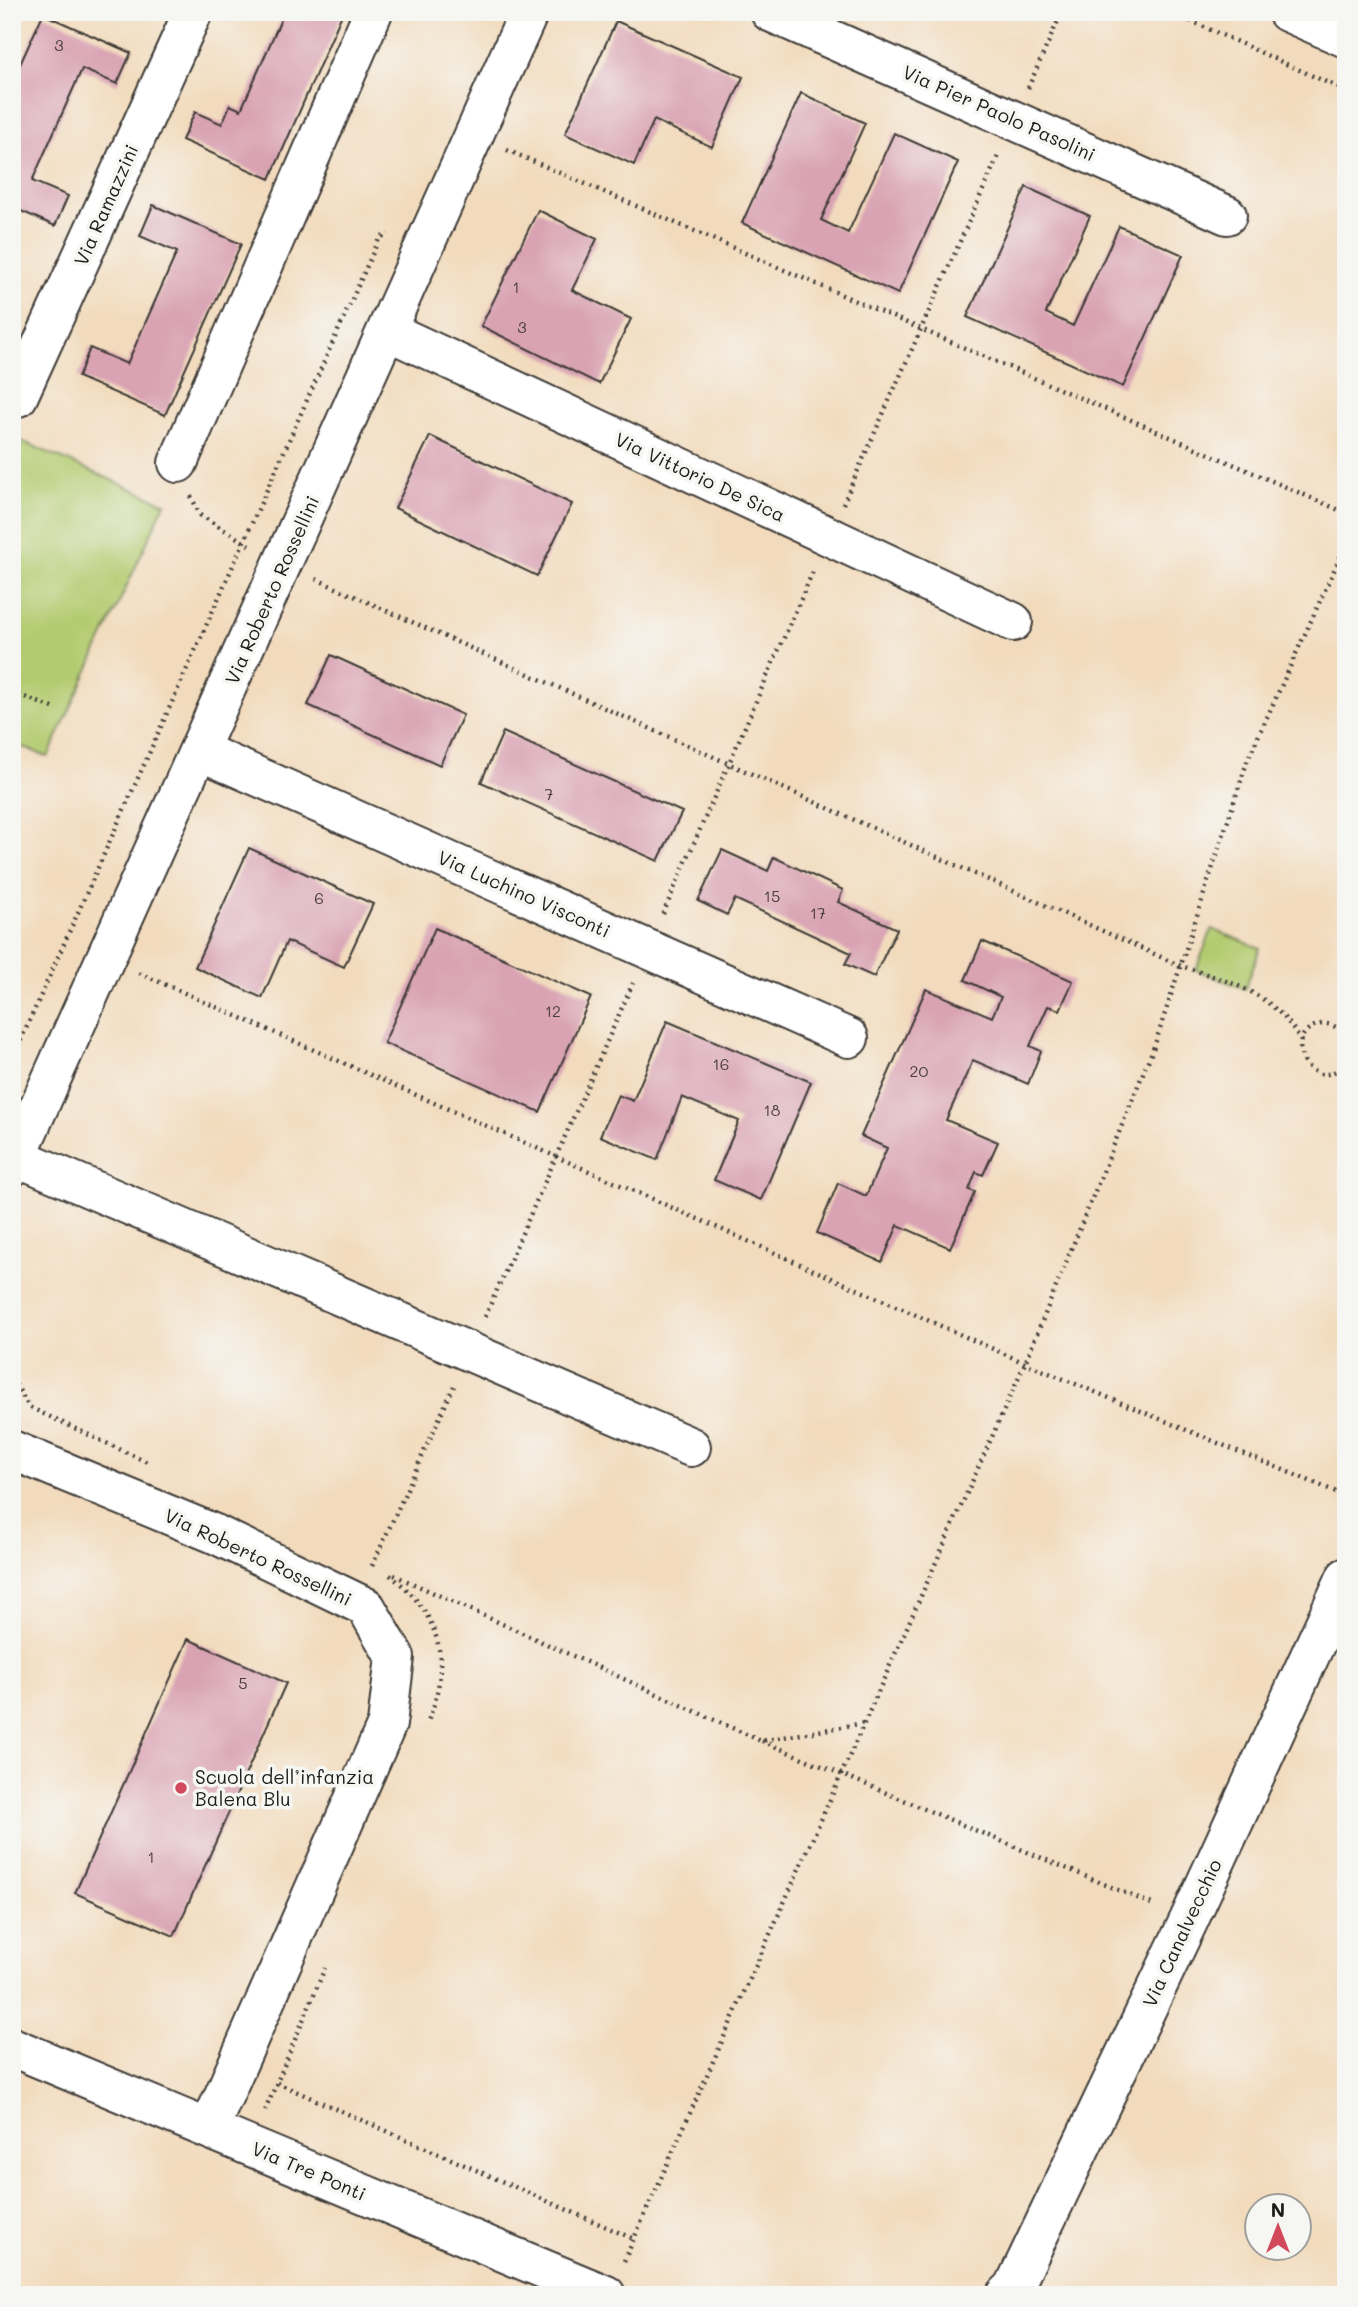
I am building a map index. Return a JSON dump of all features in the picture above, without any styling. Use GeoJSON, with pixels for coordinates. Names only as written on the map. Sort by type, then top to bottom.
{"type":"FeatureCollection","features":[{"type":"Feature","properties":{"kind":"street","name":"Via Ramazzini"},"geometry":{"type":"LineString","coordinates":[[18,397],[193,12]]}},
{"type":"Feature","properties":{"kind":"street"},"geometry":{"type":"LineString","coordinates":[[184,478],[373,12]]}},
{"type":"Feature","properties":{"kind":"street","name":"Via Roberto Rossellini"},"geometry":{"type":"LineString","coordinates":[[14,1162],[529,12]]}},
{"type":"Feature","properties":{"kind":"street","name":"Via Pier Paolo Pasolini"},"geometry":{"type":"LineString","coordinates":[[770,12],[1227,215]]}},
{"type":"Feature","properties":{"kind":"street"},"geometry":{"type":"LineString","coordinates":[[1287,12],[1346,38]]}},
{"type":"Feature","properties":{"kind":"street","name":"Via Vittorio De Sica"},"geometry":{"type":"LineString","coordinates":[[388,331],[1013,622]]}},
{"type":"Feature","properties":{"kind":"street","name":"Via Luchino Visconti"},"geometry":{"type":"LineString","coordinates":[[200,751],[849,1038]]}},
{"type":"Feature","properties":{"kind":"street"},"geometry":{"type":"LineString","coordinates":[[14,1162],[691,1447]]}},
{"type":"Feature","properties":{"kind":"street","name":"Via Roberto Rossellini"},"geometry":{"type":"LineString","coordinates":[[12,1450],[215,1534],[366,1607],[395,1657],[387,1724],[209,2129]]}},
{"type":"Feature","properties":{"kind":"street","name":"Via Canalvecchio"},"geometry":{"type":"LineString","coordinates":[[1011,2292],[1189,1920],[1346,1577]]}},
{"type":"Feature","properties":{"kind":"street","name":"Via Tre Ponti"},"geometry":{"type":"LineString","coordinates":[[12,2047],[250,2146],[612,2284]]}},
{"type":"Feature","properties":{"kind":"path"},"geometry":{"type":"LineString","coordinates":[[728,763],[1062,12]]}},
{"type":"Feature","properties":{"kind":"path"},"geometry":{"type":"LineString","coordinates":[[1171,12],[1346,90]]}},
{"type":"Feature","properties":{"kind":"path"},"geometry":{"type":"LineString","coordinates":[[474,136],[1346,513]]}},
{"type":"Feature","properties":{"kind":"path"},"geometry":{"type":"LineString","coordinates":[[12,1060],[379,239],[398,225]]}},
{"type":"Feature","properties":{"kind":"path"},"geometry":{"type":"LineString","coordinates":[[184,478],[200,515],[284,564],[1181,965],[1256,993],[1283,1015],[1301,1041],[1305,1064],[1318,1073],[1334,1072],[1346,1062]]}},
{"type":"Feature","properties":{"kind":"path"},"geometry":{"type":"LineString","coordinates":[[612,2284],[1025,1363],[1156,1044],[1248,759],[1346,544]]}},
{"type":"Feature","properties":{"kind":"path"},"geometry":{"type":"LineString","coordinates":[[12,692],[53,708]]}},
{"type":"Feature","properties":{"kind":"path"},"geometry":{"type":"LineString","coordinates":[[106,959],[1025,1363],[1346,1496]]}},
{"type":"Feature","properties":{"kind":"path"},"geometry":{"type":"LineString","coordinates":[[1301,1041],[1311,1028],[1327,1024],[1346,1036]]}},
{"type":"Feature","properties":{"kind":"path"},"geometry":{"type":"LineString","coordinates":[[12,1378],[29,1407],[152,1464]]}},
{"type":"Feature","properties":{"kind":"path"},"geometry":{"type":"LineString","coordinates":[[360,1560],[379,1569]]}},
{"type":"Feature","properties":{"kind":"path"},"geometry":{"type":"LineString","coordinates":[[423,1732],[439,1695],[442,1664],[436,1635],[425,1608],[410,1590],[386,1572],[761,1741],[1189,1920]]}},
{"type":"Feature","properties":{"kind":"path"},"geometry":{"type":"LineString","coordinates":[[761,1741],[864,1723]]}},
{"type":"Feature","properties":{"kind":"path"},"geometry":{"type":"LineString","coordinates":[[250,2146],[329,1958]]}},
{"type":"Feature","properties":{"kind":"path"},"geometry":{"type":"LineString","coordinates":[[276,2083],[634,2239]]}},
{"type":"Feature","properties":{"kind":"green space"},"geometry":{"type":"Polygon","coordinates":[[[12,437],[165,503],[48,757],[12,743],[12,437]]]}},
{"type":"Feature","properties":{"kind":"green space"},"geometry":{"type":"Polygon","coordinates":[[[1212,929],[1260,948],[1245,989],[1196,970],[1212,929]]]}},
{"type":"Feature","properties":{"kind":"building"},"geometry":{"type":"Polygon","coordinates":[[[272,12],[343,12],[270,179],[182,140],[195,112],[222,124],[230,105],[241,110],[282,17],[272,12]]]}},
{"type":"Feature","properties":{"kind":"building"},"geometry":{"type":"Polygon","coordinates":[[[43,14],[131,53],[117,84],[82,69],[32,181],[68,196],[55,226],[12,207],[12,82],[43,14]]]}},
{"type":"Feature","properties":{"kind":"building"},"geometry":{"type":"Polygon","coordinates":[[[616,21],[743,77],[712,147],[654,120],[634,165],[565,134],[616,21]]]}},
{"type":"Feature","properties":{"kind":"building"},"geometry":{"type":"Polygon","coordinates":[[[801,93],[865,123],[821,220],[848,233],[894,133],[958,162],[898,294],[742,223],[801,93]]]}},
{"type":"Feature","properties":{"kind":"building"},"geometry":{"type":"Polygon","coordinates":[[[1026,187],[1090,216],[1046,313],[1073,326],[1119,226],[1183,255],[1123,387],[967,317],[1026,187]]]}},
{"type":"Feature","properties":{"kind":"building"},"geometry":{"type":"Polygon","coordinates":[[[153,205],[241,244],[165,415],[78,377],[90,348],[127,364],[177,252],[140,236],[153,205]]]}},
{"type":"Feature","properties":{"kind":"building"},"geometry":{"type":"Polygon","coordinates":[[[538,210],[597,239],[572,290],[631,319],[599,384],[481,326],[538,210]]]}},
{"type":"Feature","properties":{"kind":"building"},"geometry":{"type":"Polygon","coordinates":[[[430,436],[572,504],[537,576],[395,508],[430,436]]]}},
{"type":"Feature","properties":{"kind":"building"},"geometry":{"type":"Polygon","coordinates":[[[331,655],[463,715],[440,765],[308,705],[331,655]]]}},
{"type":"Feature","properties":{"kind":"building"},"geometry":{"type":"Polygon","coordinates":[[[503,732],[682,812],[658,861],[481,782],[503,732]]]}},
{"type":"Feature","properties":{"kind":"building"},"geometry":{"type":"Polygon","coordinates":[[[249,848],[373,904],[344,967],[287,941],[262,998],[195,967],[249,848]]]}},
{"type":"Feature","properties":{"kind":"building"},"geometry":{"type":"Polygon","coordinates":[[[722,850],[768,871],[774,857],[843,890],[838,902],[897,929],[874,977],[845,964],[851,953],[735,899],[727,915],[698,901],[722,850]]]}},
{"type":"Feature","properties":{"kind":"building"},"geometry":{"type":"Polygon","coordinates":[[[435,928],[591,997],[540,1112],[384,1043],[435,928]]]}},
{"type":"Feature","properties":{"kind":"building"},"geometry":{"type":"Polygon","coordinates":[[[982,941],[1073,981],[1060,1010],[1048,1006],[1030,1046],[1041,1051],[1028,1084],[973,1060],[946,1120],[998,1142],[983,1175],[976,1172],[969,1190],[975,1192],[950,1248],[898,1225],[882,1262],[817,1233],[838,1183],[866,1196],[887,1148],[861,1136],[926,989],[992,1017],[1001,997],[965,980],[982,941]]]}},
{"type":"Feature","properties":{"kind":"building"},"geometry":{"type":"Polygon","coordinates":[[[667,1021],[811,1082],[761,1200],[714,1180],[739,1121],[682,1097],[657,1160],[600,1136],[618,1095],[633,1101],[667,1021]]]}},
{"type":"Feature","properties":{"kind":"building","name":"Scuola dell’infanzia Balena Blu"},"geometry":{"type":"Polygon","coordinates":[[[188,1639],[286,1683],[174,1936],[75,1893],[188,1639]]]}},
{"type":"Feature","properties":{"kind":"place","name":"Scuola dell’infanzia Balena Blu"},"geometry":{"type":"Point","coordinates":[181,1788]}}]}
